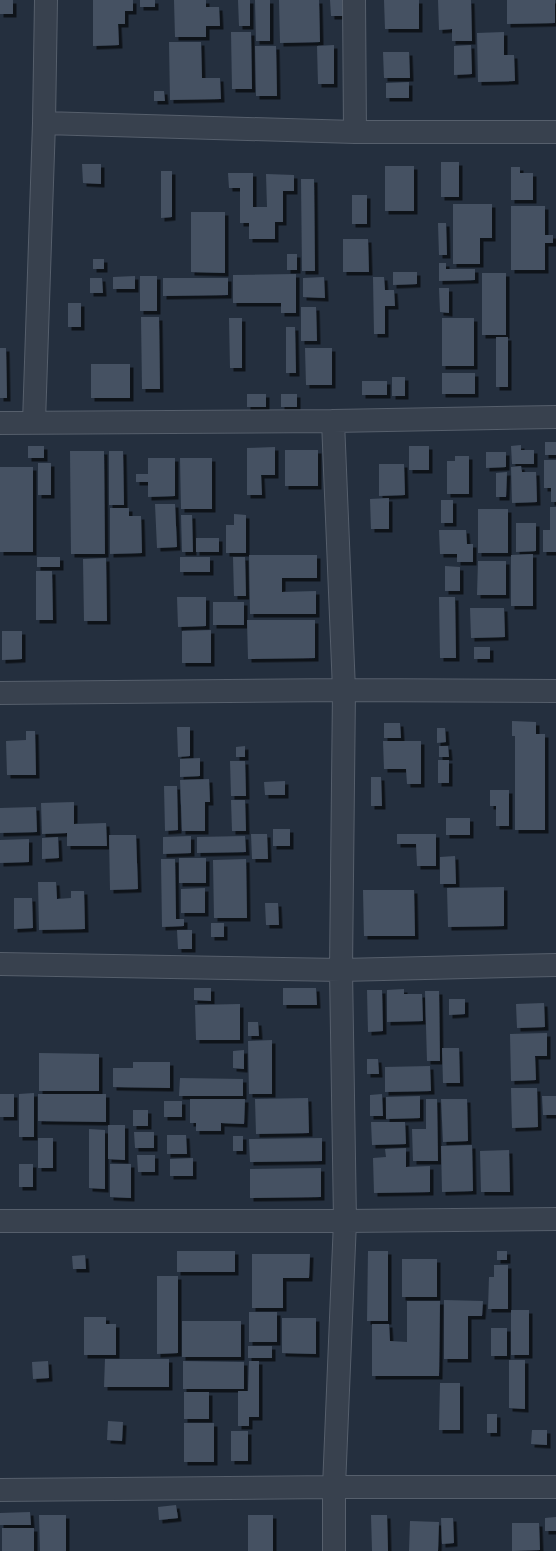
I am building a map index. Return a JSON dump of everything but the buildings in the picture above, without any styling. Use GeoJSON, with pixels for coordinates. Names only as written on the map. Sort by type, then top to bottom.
{"type":"FeatureCollection","features":[{"type":"Feature","properties":{"kind":"street"},"geometry":{"type":"LineString","coordinates":[[34,422],[44,123],[46,0]]}},
{"type":"Feature","properties":{"kind":"street"},"geometry":{"type":"LineString","coordinates":[[354,0],[355,132]]}},
{"type":"Feature","properties":{"kind":"street"},"geometry":{"type":"LineString","coordinates":[[44,123],[355,132],[556,132]]}},
{"type":"Feature","properties":{"kind":"street"},"geometry":{"type":"LineString","coordinates":[[0,422],[333,421],[556,417]]}},
{"type":"Feature","properties":{"kind":"street"},"geometry":{"type":"LineString","coordinates":[[333,421],[344,690],[341,970],[345,1221],[334,1487],[334,1551]]}},
{"type":"Feature","properties":{"kind":"street"},"geometry":{"type":"LineString","coordinates":[[0,694],[344,690],[556,691]]}},
{"type":"Feature","properties":{"kind":"street"},"geometry":{"type":"LineString","coordinates":[[0,964],[341,970],[556,965]]}},
{"type":"Feature","properties":{"kind":"street"},"geometry":{"type":"LineString","coordinates":[[0,1220],[345,1221],[556,1219]]}},
{"type":"Feature","properties":{"kind":"street"},"geometry":{"type":"LineString","coordinates":[[0,1490],[556,1487]]}}]}
